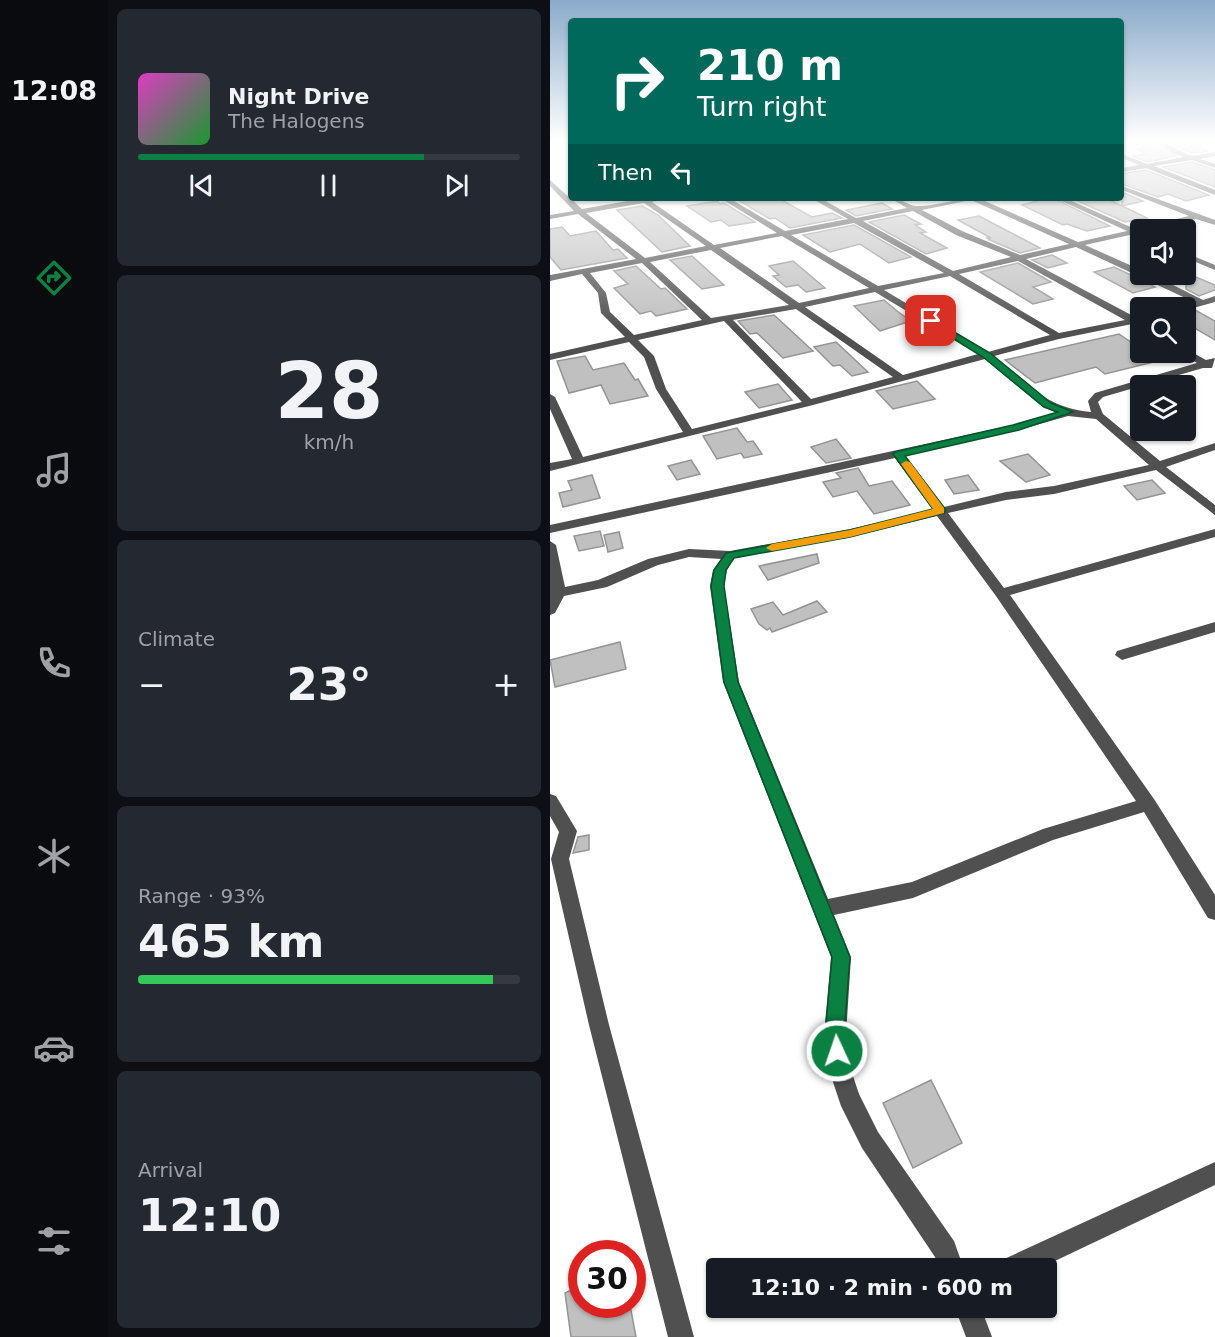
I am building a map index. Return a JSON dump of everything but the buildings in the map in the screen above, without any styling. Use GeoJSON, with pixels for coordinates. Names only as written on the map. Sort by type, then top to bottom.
{"type":"FeatureCollection","features":[{"type":"Feature","properties":{"kind":"street"},"geometry":{"type":"LineString","coordinates":[[572,204],[644,261],[709,321]]}},
{"type":"Feature","properties":{"kind":"street"},"geometry":{"type":"LineString","coordinates":[[550,217],[617,204]]}},
{"type":"Feature","properties":{"kind":"street"},"geometry":{"type":"LineString","coordinates":[[652,204],[901,378]]}},
{"type":"Feature","properties":{"kind":"street"},"geometry":{"type":"LineString","coordinates":[[735,204],[986,355],[1047,405],[1068,412],[1099,416]]}},
{"type":"Feature","properties":{"kind":"street"},"geometry":{"type":"LineString","coordinates":[[825,204],[996,298],[1058,336]]}},
{"type":"Feature","properties":{"kind":"street"},"geometry":{"type":"LineString","coordinates":[[906,204],[959,233],[1017,257],[1130,317]]}},
{"type":"Feature","properties":{"kind":"street"},"geometry":{"type":"LineString","coordinates":[[550,278],[939,204]]}},
{"type":"Feature","properties":{"kind":"street"},"geometry":{"type":"LineString","coordinates":[[987,204],[1130,268]]}},
{"type":"Feature","properties":{"kind":"street"},"geometry":{"type":"LineString","coordinates":[[1075,204],[1130,227]]}},
{"type":"Feature","properties":{"kind":"street"},"geometry":{"type":"LineString","coordinates":[[1165,204],[1214,223]]}},
{"type":"Feature","properties":{"kind":"street"},"geometry":{"type":"LineString","coordinates":[[1185,219],[1214,212]]}},
{"type":"Feature","properties":{"kind":"street"},"geometry":{"type":"LineString","coordinates":[[550,357],[709,321],[797,306],[1130,233]]}},
{"type":"Feature","properties":{"kind":"street"},"geometry":{"type":"LineString","coordinates":[[1196,260],[1214,268]]}},
{"type":"Feature","properties":{"kind":"street"},"geometry":{"type":"LineString","coordinates":[[584,271],[602,294],[606,313],[649,356],[661,389],[689,433]]}},
{"type":"Feature","properties":{"kind":"street"},"geometry":{"type":"LineString","coordinates":[[1165,285],[1202,303]]}},
{"type":"Feature","properties":{"kind":"street"},"geometry":{"type":"LineString","coordinates":[[1196,305],[1214,299]]}},
{"type":"Feature","properties":{"kind":"street"},"geometry":{"type":"LineString","coordinates":[[726,318],[809,403]]}},
{"type":"Feature","properties":{"kind":"street"},"geometry":{"type":"LineString","coordinates":[[550,467],[809,403],[1058,336],[1130,324]]}},
{"type":"Feature","properties":{"kind":"street"},"geometry":{"type":"LineString","coordinates":[[1196,359],[1214,369]]}},
{"type":"Feature","properties":{"kind":"street"},"geometry":{"type":"LineString","coordinates":[[1214,361],[1099,395],[1093,401],[1099,416],[1214,511]]}},
{"type":"Feature","properties":{"kind":"street"},"geometry":{"type":"LineString","coordinates":[[550,397],[580,460]]}},
{"type":"Feature","properties":{"kind":"street"},"geometry":{"type":"LineString","coordinates":[[550,529],[1015,428],[1068,412]]}},
{"type":"Feature","properties":{"kind":"street"},"geometry":{"type":"LineString","coordinates":[[554,594],[601,584],[653,562],[690,553],[730,555],[850,533],[940,510],[1006,496],[1054,490],[1158,466],[1214,446]]}},
{"type":"Feature","properties":{"kind":"street"},"geometry":{"type":"LineString","coordinates":[[898,454],[1001,593],[1148,804],[1214,912]]}},
{"type":"Feature","properties":{"kind":"street"},"geometry":{"type":"LineString","coordinates":[[1001,593],[1214,533]]}},
{"type":"Feature","properties":{"kind":"street"},"geometry":{"type":"LineString","coordinates":[[550,545],[554,594],[550,610]]}},
{"type":"Feature","properties":{"kind":"street"},"geometry":{"type":"LineString","coordinates":[[730,555],[720,570],[718,586],[731,682],[841,957],[835,1035],[839,1067],[849,1098],[870,1140],[945,1250],[948,1258]]}},
{"type":"Feature","properties":{"kind":"street"},"geometry":{"type":"LineString","coordinates":[[1122,655],[1214,627]]}},
{"type":"Feature","properties":{"kind":"street"},"geometry":{"type":"LineString","coordinates":[[550,801],[568,831],[560,859],[599,1025],[681,1337]]}},
{"type":"Feature","properties":{"kind":"street"},"geometry":{"type":"LineString","coordinates":[[822,909],[913,890],[1049,834],[1148,804]]}},
{"type":"Feature","properties":{"kind":"street"},"geometry":{"type":"LineString","coordinates":[[1035,1258],[1214,1173]]}},
{"type":"Feature","properties":{"kind":"street"},"geometry":{"type":"LineString","coordinates":[[972,1318],[979,1337]]}},
{"type":"Feature","properties":{"kind":"slow traffic"},"geometry":{"type":"LineString","coordinates":[[772,548],[850,533],[940,510],[906,464]]}},
{"type":"Feature","properties":{"kind":"route"},"geometry":{"type":"LineString","coordinates":[[837,1051],[835,1035],[841,957],[731,682],[718,586],[720,570],[730,555],[850,533],[940,510],[898,454],[1044,421],[1068,412],[1047,405],[986,355],[931,321]]}}]}
